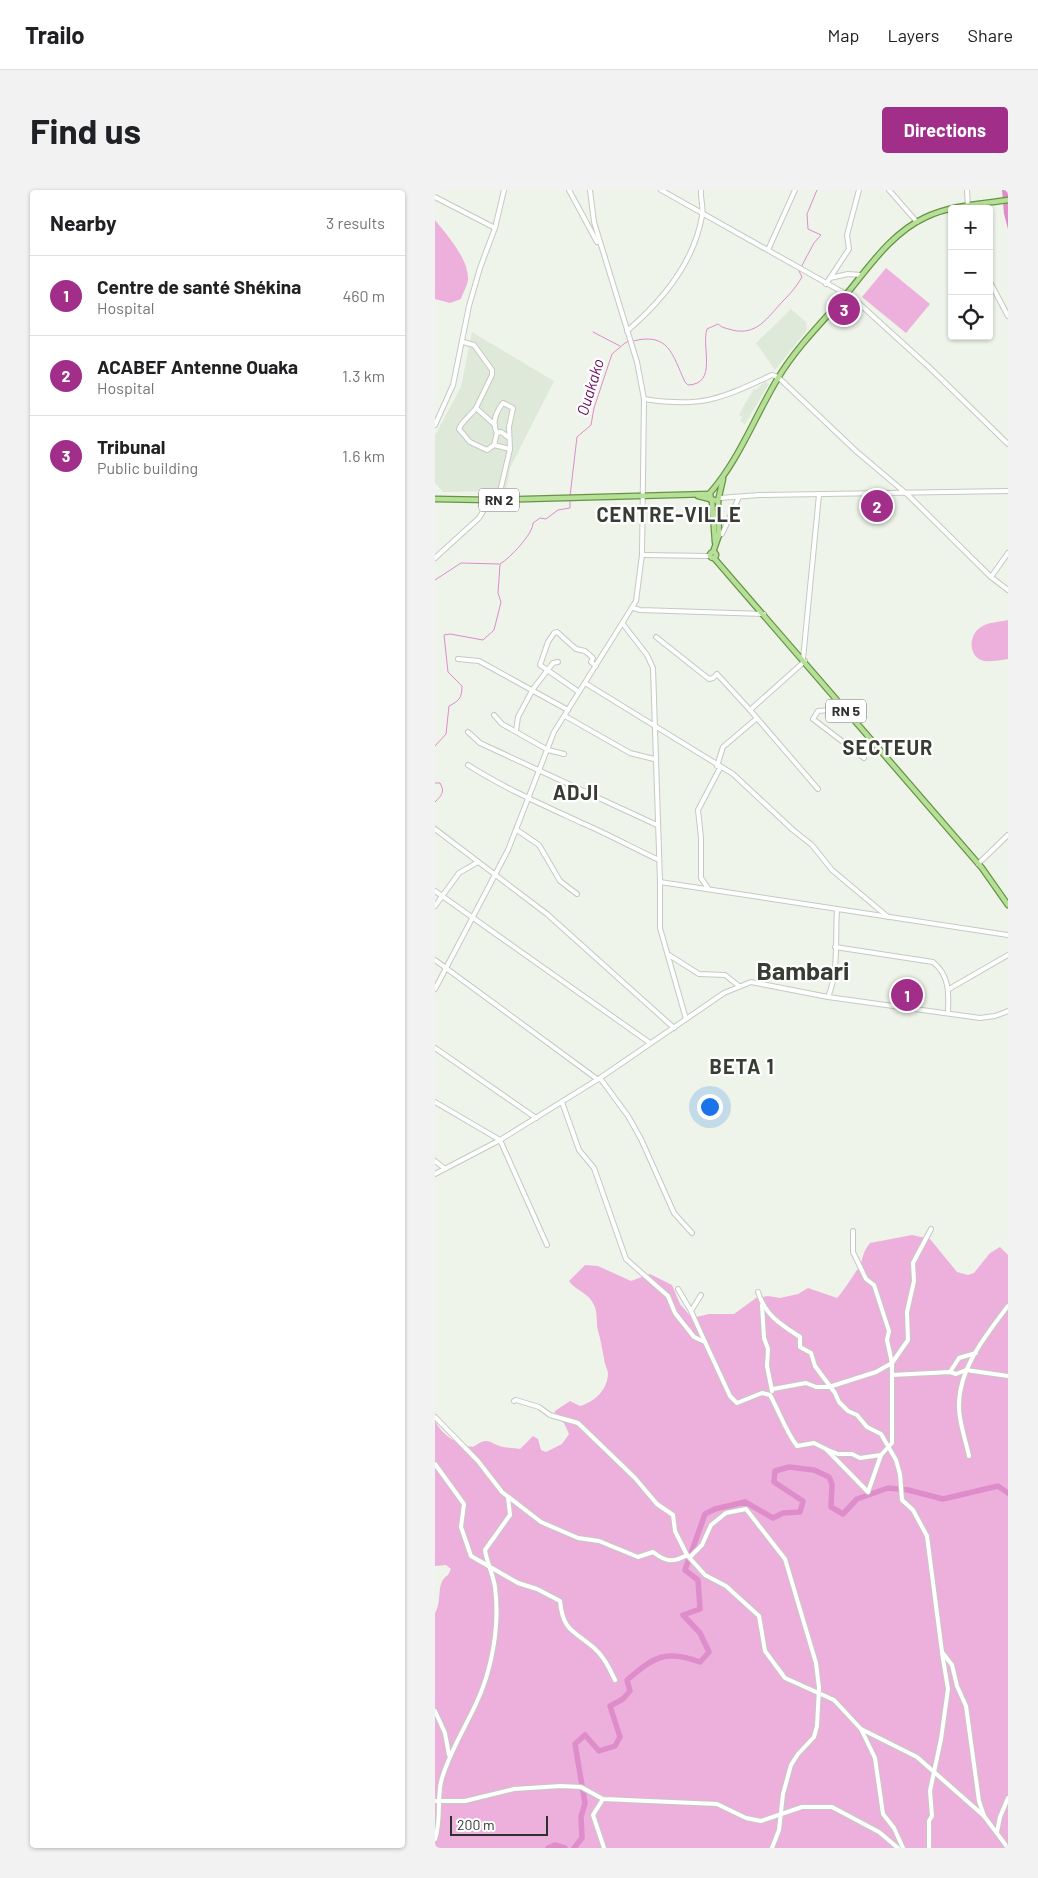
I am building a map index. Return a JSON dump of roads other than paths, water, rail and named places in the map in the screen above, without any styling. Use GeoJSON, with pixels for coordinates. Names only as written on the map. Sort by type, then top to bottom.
{"type":"FeatureCollection","features":[{"type":"Feature","properties":{"kind":"main road"},"geometry":{"type":"LineString","coordinates":[[976,205],[1008,200]]}},
{"type":"Feature","properties":{"kind":"main road"},"geometry":{"type":"LineString","coordinates":[[712,556],[717,535],[715,497],[724,475],[778,377],[882,250],[917,222],[948,210]]}},
{"type":"Feature","properties":{"kind":"main road"},"geometry":{"type":"LineString","coordinates":[[715,497],[724,475]]}},
{"type":"Feature","properties":{"kind":"main road","name":"RN 2"},"geometry":{"type":"LineString","coordinates":[[435,499],[503,500],[575,496],[715,497]]}},
{"type":"Feature","properties":{"kind":"main road","name":"RN 5"},"geometry":{"type":"LineString","coordinates":[[712,556],[804,660],[978,864],[1008,905]]}},
{"type":"Feature","properties":{"kind":"street"},"geometry":{"type":"LineString","coordinates":[[435,424],[453,385],[475,287],[495,228],[504,190]]}},
{"type":"Feature","properties":{"kind":"street"},"geometry":{"type":"LineString","coordinates":[[569,190],[601,248]]}},
{"type":"Feature","properties":{"kind":"street"},"geometry":{"type":"LineString","coordinates":[[435,989],[496,875],[517,830],[554,732],[633,608],[642,555],[644,399],[629,338],[594,222],[590,190]]}},
{"type":"Feature","properties":{"kind":"street"},"geometry":{"type":"LineString","coordinates":[[661,190],[853,298],[874,315],[1008,444]]}},
{"type":"Feature","properties":{"kind":"street"},"geometry":{"type":"LineString","coordinates":[[627,331],[642,318],[690,258],[703,214],[701,190]]}},
{"type":"Feature","properties":{"kind":"street"},"geometry":{"type":"LineString","coordinates":[[768,250],[795,190]]}},
{"type":"Feature","properties":{"kind":"street"},"geometry":{"type":"LineString","coordinates":[[826,284],[849,249],[847,234],[859,190]]}},
{"type":"Feature","properties":{"kind":"street"},"geometry":{"type":"LineString","coordinates":[[889,190],[917,222]]}},
{"type":"Feature","properties":{"kind":"street"},"geometry":{"type":"LineString","coordinates":[[967,190],[968,205]]}},
{"type":"Feature","properties":{"kind":"street"},"geometry":{"type":"LineString","coordinates":[[435,197],[495,228]]}},
{"type":"Feature","properties":{"kind":"street"},"geometry":{"type":"LineString","coordinates":[[830,278],[848,274],[861,275]]}},
{"type":"Feature","properties":{"kind":"street"},"geometry":{"type":"LineString","coordinates":[[993,288],[1008,316]]}},
{"type":"Feature","properties":{"kind":"street"},"geometry":{"type":"LineString","coordinates":[[463,342],[474,345],[492,370],[492,374],[480,395],[476,408],[461,424],[459,429],[471,442],[487,450],[494,444],[497,433],[495,425],[496,415],[501,405],[503,403],[513,408],[508,437],[510,450],[499,496],[503,500]]}},
{"type":"Feature","properties":{"kind":"street"},"geometry":{"type":"LineString","coordinates":[[644,399],[669,403],[700,402],[717,399],[772,375],[778,377],[857,451],[908,495],[991,577],[1008,590]]}},
{"type":"Feature","properties":{"kind":"street"},"geometry":{"type":"LineString","coordinates":[[476,408],[495,425]]}},
{"type":"Feature","properties":{"kind":"street"},"geometry":{"type":"LineString","coordinates":[[497,433],[501,432],[508,437]]}},
{"type":"Feature","properties":{"kind":"street"},"geometry":{"type":"LineString","coordinates":[[494,444],[510,450]]}},
{"type":"Feature","properties":{"kind":"street"},"geometry":{"type":"LineString","coordinates":[[715,497],[908,495],[1008,491]]}},
{"type":"Feature","properties":{"kind":"street"},"geometry":{"type":"LineString","coordinates":[[750,710],[804,660],[819,495]]}},
{"type":"Feature","properties":{"kind":"street"},"geometry":{"type":"LineString","coordinates":[[717,535],[728,523],[739,497]]}},
{"type":"Feature","properties":{"kind":"street"},"geometry":{"type":"LineString","coordinates":[[435,558],[479,518],[490,500]]}},
{"type":"Feature","properties":{"kind":"street"},"geometry":{"type":"LineString","coordinates":[[991,577],[1008,553]]}},
{"type":"Feature","properties":{"kind":"street"},"geometry":{"type":"LineString","coordinates":[[642,555],[712,556]]}},
{"type":"Feature","properties":{"kind":"street"},"geometry":{"type":"LineString","coordinates":[[633,608],[640,610],[764,614]]}},
{"type":"Feature","properties":{"kind":"street"},"geometry":{"type":"LineString","coordinates":[[623,624],[651,662],[654,674],[656,728],[654,759],[660,882],[659,928],[669,955],[686,1019]]}},
{"type":"Feature","properties":{"kind":"street"},"geometry":{"type":"LineString","coordinates":[[579,692],[540,665],[548,642],[555,632],[576,649],[589,654],[593,658],[591,662],[596,666]]}},
{"type":"Feature","properties":{"kind":"street"},"geometry":{"type":"LineString","coordinates":[[656,637],[709,679],[717,674],[818,789]]}},
{"type":"Feature","properties":{"kind":"street"},"geometry":{"type":"LineString","coordinates":[[458,660],[479,661],[569,710]]}},
{"type":"Feature","properties":{"kind":"street"},"geometry":{"type":"LineString","coordinates":[[516,731],[518,717],[533,689],[553,663],[558,662]]}},
{"type":"Feature","properties":{"kind":"street"},"geometry":{"type":"LineString","coordinates":[[585,683],[740,779],[793,830],[812,844],[832,870],[888,917]]}},
{"type":"Feature","properties":{"kind":"street"},"geometry":{"type":"LineString","coordinates":[[839,703],[830,710],[818,711],[813,719],[864,758]]}},
{"type":"Feature","properties":{"kind":"street"},"geometry":{"type":"LineString","coordinates":[[494,715],[502,724],[548,750],[564,754]]}},
{"type":"Feature","properties":{"kind":"street"},"geometry":{"type":"LineString","coordinates":[[565,716],[630,753],[654,759]]}},
{"type":"Feature","properties":{"kind":"street"},"geometry":{"type":"LineString","coordinates":[[708,888],[701,878],[698,810],[719,767],[723,747],[756,719]]}},
{"type":"Feature","properties":{"kind":"street"},"geometry":{"type":"LineString","coordinates":[[468,732],[480,743],[657,825]]}},
{"type":"Feature","properties":{"kind":"street"},"geometry":{"type":"LineString","coordinates":[[468,765],[486,778],[529,800],[659,860]]}},
{"type":"Feature","properties":{"kind":"street"},"geometry":{"type":"LineString","coordinates":[[435,829],[571,933],[593,957],[674,1028]]}},
{"type":"Feature","properties":{"kind":"street"},"geometry":{"type":"LineString","coordinates":[[517,830],[539,845],[560,881],[577,894]]}},
{"type":"Feature","properties":{"kind":"street"},"geometry":{"type":"LineString","coordinates":[[978,864],[1008,835]]}},
{"type":"Feature","properties":{"kind":"street"},"geometry":{"type":"LineString","coordinates":[[435,906],[459,873],[478,862]]}},
{"type":"Feature","properties":{"kind":"street"},"geometry":{"type":"LineString","coordinates":[[660,882],[1008,935]]}},
{"type":"Feature","properties":{"kind":"street"},"geometry":{"type":"LineString","coordinates":[[435,891],[650,1043]]}},
{"type":"Feature","properties":{"kind":"street"},"geometry":{"type":"LineString","coordinates":[[828,997],[833,984],[837,910]]}},
{"type":"Feature","properties":{"kind":"street"},"geometry":{"type":"LineString","coordinates":[[835,947],[933,962],[944,974],[949,989],[948,1012]]}},
{"type":"Feature","properties":{"kind":"street"},"geometry":{"type":"LineString","coordinates":[[669,955],[699,974],[725,975],[739,986]]}},
{"type":"Feature","properties":{"kind":"street"},"geometry":{"type":"LineString","coordinates":[[949,989],[1008,955]]}},
{"type":"Feature","properties":{"kind":"street"},"geometry":{"type":"LineString","coordinates":[[435,960],[599,1078],[628,1116],[641,1139],[668,1202],[692,1233]]}},
{"type":"Feature","properties":{"kind":"street"},"geometry":{"type":"LineString","coordinates":[[435,1174],[500,1140],[599,1078],[686,1019],[739,986],[751,982],[828,997],[948,1012],[980,1018],[995,1016],[1008,1011]]}},
{"type":"Feature","properties":{"kind":"street"},"geometry":{"type":"LineString","coordinates":[[435,1048],[536,1118]]}},
{"type":"Feature","properties":{"kind":"street"},"geometry":{"type":"LineString","coordinates":[[435,1102],[500,1140],[547,1245]]}},
{"type":"Feature","properties":{"kind":"street"},"geometry":{"type":"LineString","coordinates":[[562,1102],[579,1150],[593,1168],[626,1259],[668,1296],[675,1313],[694,1337],[705,1342]]}},
{"type":"Feature","properties":{"kind":"street"},"geometry":{"type":"LineString","coordinates":[[435,1161],[445,1168]]}},
{"type":"Feature","properties":{"kind":"street"},"geometry":{"type":"LineString","coordinates":[[773,1389],[806,1383],[816,1387],[829,1387],[877,1372],[892,1362],[909,1340],[907,1312],[914,1281],[913,1263],[931,1229]]}},
{"type":"Feature","properties":{"kind":"street"},"geometry":{"type":"LineString","coordinates":[[826,1449],[869,1492],[881,1455],[892,1442],[892,1362],[887,1340],[889,1331],[881,1314],[874,1285],[866,1279],[853,1252],[853,1231]]}},
{"type":"Feature","properties":{"kind":"street"},"geometry":{"type":"LineString","coordinates":[[678,1289],[691,1311],[730,1396],[737,1403],[762,1393],[770,1395],[780,1420],[797,1446],[814,1443],[838,1454],[851,1454],[861,1458],[881,1455]]}},
{"type":"Feature","properties":{"kind":"street"},"geometry":{"type":"LineString","coordinates":[[758,1292],[762,1305],[764,1338],[768,1349],[767,1366],[773,1389],[770,1395]]}},
{"type":"Feature","properties":{"kind":"street"},"geometry":{"type":"LineString","coordinates":[[691,1311],[701,1295]]}},
{"type":"Feature","properties":{"kind":"street"},"geometry":{"type":"LineString","coordinates":[[762,1305],[772,1318],[799,1336],[800,1347],[811,1353],[815,1366],[848,1411],[857,1415],[867,1426],[881,1434],[896,1460],[901,1474],[903,1500],[913,1510],[927,1536],[948,1689],[941,1739],[930,1791],[932,1816],[929,1821],[929,1848]]}},
{"type":"Feature","properties":{"kind":"street"},"geometry":{"type":"LineString","coordinates":[[969,1456],[959,1408],[961,1382],[976,1352],[1008,1306]]}},
{"type":"Feature","properties":{"kind":"street"},"geometry":{"type":"LineString","coordinates":[[950,1372],[959,1358],[976,1352]]}},
{"type":"Feature","properties":{"kind":"street"},"geometry":{"type":"LineString","coordinates":[[892,1375],[950,1372],[956,1374],[966,1370],[1008,1376]]}},
{"type":"Feature","properties":{"kind":"street"},"geometry":{"type":"LineString","coordinates":[[514,1401],[539,1407],[550,1414],[578,1423],[635,1478],[657,1504],[673,1515],[675,1531],[689,1556],[705,1575],[726,1586],[759,1616],[765,1651],[785,1678],[834,1700],[861,1729],[875,1758],[883,1814],[894,1828],[903,1848]]}},
{"type":"Feature","properties":{"kind":"street"},"geometry":{"type":"LineString","coordinates":[[435,1417],[478,1461],[508,1497],[541,1522],[578,1538],[599,1541],[638,1557],[653,1552],[663,1560],[676,1561],[689,1556],[702,1545],[711,1525],[726,1513],[746,1509],[785,1559],[816,1663],[819,1693],[817,1726],[814,1737],[798,1754],[791,1765],[783,1794],[779,1830],[772,1848]]}},
{"type":"Feature","properties":{"kind":"street"},"geometry":{"type":"LineString","coordinates":[[435,1464],[464,1504],[461,1527],[471,1556],[490,1568],[560,1602],[561,1619],[576,1636],[598,1653],[607,1663],[615,1680]]}},
{"type":"Feature","properties":{"kind":"street"},"geometry":{"type":"LineString","coordinates":[[435,1838],[439,1828],[437,1801],[441,1781],[449,1757],[475,1706],[491,1662],[495,1631],[495,1588],[485,1550],[510,1515],[508,1497]]}},
{"type":"Feature","properties":{"kind":"street"},"geometry":{"type":"LineString","coordinates":[[942,1652],[951,1664],[957,1686],[966,1706],[979,1801],[984,1816]]}},
{"type":"Feature","properties":{"kind":"street"},"geometry":{"type":"LineString","coordinates":[[435,1712],[445,1733],[449,1757]]}},
{"type":"Feature","properties":{"kind":"street"},"geometry":{"type":"LineString","coordinates":[[861,1729],[917,1757],[984,1816],[1008,1848]]}},
{"type":"Feature","properties":{"kind":"street"},"geometry":{"type":"LineString","coordinates":[[437,1801],[465,1801],[514,1789],[561,1786],[581,1787],[603,1799],[717,1804],[746,1818],[761,1821],[802,1807],[832,1807],[879,1832],[898,1848]]}},
{"type":"Feature","properties":{"kind":"street"},"geometry":{"type":"LineString","coordinates":[[997,1832],[1000,1817],[1008,1798]]}},
{"type":"Feature","properties":{"kind":"street"},"geometry":{"type":"LineString","coordinates":[[603,1799],[593,1815],[604,1848]]}},
{"type":"Feature","properties":{"kind":"waterway","name":"Ouakako"},"geometry":{"type":"LineString","coordinates":[[633,341],[645,339],[662,343],[672,354],[685,382],[688,385],[697,383],[706,372],[707,329],[718,324],[724,328],[741,331],[755,328],[791,293],[800,281],[802,277],[799,271],[814,243],[821,235],[808,229],[807,214],[817,190]]}},
{"type":"Feature","properties":{"kind":"waterway"},"geometry":{"type":"LineString","coordinates":[[593,332],[620,346]]}},
{"type":"Feature","properties":{"kind":"waterway","name":"Ouakako"},"geometry":{"type":"LineString","coordinates":[[570,496],[577,437],[591,425],[594,408],[612,354],[629,341]]}},
{"type":"Feature","properties":{"kind":"waterway","name":"Ouakako"},"geometry":{"type":"LineString","coordinates":[[435,746],[446,734],[449,706],[459,699],[462,690],[462,686],[448,672],[444,635],[450,634],[483,640],[494,630],[501,602],[498,593],[500,564],[520,545],[532,528],[533,523],[540,518],[546,519],[558,510],[570,508],[570,500]]}},
{"type":"Feature","properties":{"kind":"waterway"},"geometry":{"type":"LineString","coordinates":[[435,580],[461,563],[499,564]]}},
{"type":"Feature","properties":{"kind":"waterway","name":"Ouakako"},"geometry":{"type":"LineString","coordinates":[[435,783],[440,783],[442,786],[441,795],[435,802]]}},
{"type":"Feature","properties":{"kind":"waterway"},"geometry":{"type":"LineString","coordinates":[[574,1848],[582,1838],[581,1817],[585,1803],[575,1744],[585,1735],[599,1751],[615,1746],[620,1737],[610,1706],[623,1699],[630,1691],[627,1680],[645,1666],[660,1658],[669,1656],[678,1656],[700,1662],[709,1652],[700,1633],[683,1615],[700,1609],[698,1580],[685,1570],[705,1514],[715,1509],[745,1502],[773,1518],[783,1513],[800,1512],[803,1501],[774,1482],[775,1471],[789,1467],[814,1470],[829,1477],[832,1484],[831,1507],[843,1514],[857,1499],[888,1488],[908,1490],[943,1499],[998,1486],[1008,1493]]}},
{"type":"Feature","properties":{"kind":"waterway"},"geometry":{"type":"LineString","coordinates":[[548,1848],[555,1845],[565,1848]]}},
{"type":"Feature","properties":{"kind":"place","name":"Tribunal"},"geometry":{"type":"Point","coordinates":[844,309]}},
{"type":"Feature","properties":{"kind":"place","name":"ACABEF Antenne Ouaka"},"geometry":{"type":"Point","coordinates":[877,506]}},
{"type":"Feature","properties":{"kind":"place","name":"Centre de santé Shékina"},"geometry":{"type":"Point","coordinates":[907,995]}},
{"type":"Feature","properties":{"kind":"district","name":"CENTRE-VILLE"},"geometry":{"type":"Point","coordinates":[669,515]}},
{"type":"Feature","properties":{"kind":"district","name":"SECTEUR"},"geometry":{"type":"Point","coordinates":[888,748]}},
{"type":"Feature","properties":{"kind":"district","name":"ADJI"},"geometry":{"type":"Point","coordinates":[576,793]}},
{"type":"Feature","properties":{"kind":"district","name":"Bambari"},"geometry":{"type":"Point","coordinates":[803,971]}},
{"type":"Feature","properties":{"kind":"district","name":"BETA 1"},"geometry":{"type":"Point","coordinates":[742,1067]}}]}
